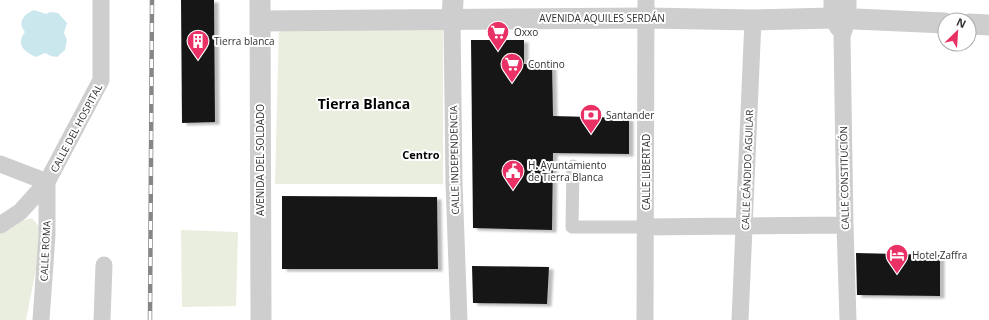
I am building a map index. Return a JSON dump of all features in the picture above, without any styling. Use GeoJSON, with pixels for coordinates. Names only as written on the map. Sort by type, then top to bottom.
{"type":"FeatureCollection","features":[{"type":"Feature","properties":{"kind":"street","name":"CALLE DEL HOSPITAL"},"geometry":{"type":"LineString","coordinates":[[47,182],[101,80],[101,0]]}},
{"type":"Feature","properties":{"kind":"street","name":"AVENIDA DEL SOLDADO"},"geometry":{"type":"LineString","coordinates":[[260,0],[261,320]]}},
{"type":"Feature","properties":{"kind":"street","name":"AVENIDA AQUILES SERDÁN"},"geometry":{"type":"LineString","coordinates":[[260,21],[452,10],[647,9],[753,20],[841,15],[937,22]]}},
{"type":"Feature","properties":{"kind":"street","name":"CALLE LIBERTAD"},"geometry":{"type":"LineString","coordinates":[[645,320],[647,9]]}},
{"type":"Feature","properties":{"kind":"street","name":"CALLE INDEPENDENCIA"},"geometry":{"type":"LineString","coordinates":[[452,10],[454,183],[459,320]]}},
{"type":"Feature","properties":{"kind":"street","name":"CALLE CONSTITUCIÓN"},"geometry":{"type":"LineString","coordinates":[[841,15],[848,320]]}},
{"type":"Feature","properties":{"kind":"street","name":"CALLE CÁNDIDO AGUILAR"},"geometry":{"type":"LineString","coordinates":[[740,320],[753,20]]}},
{"type":"Feature","properties":{"kind":"street"},"geometry":{"type":"LineString","coordinates":[[977,24],[989,25]]}},
{"type":"Feature","properties":{"kind":"street"},"geometry":{"type":"LineString","coordinates":[[0,164],[47,182],[20,212],[0,225]]}},
{"type":"Feature","properties":{"kind":"street"},"geometry":{"type":"LineString","coordinates":[[573,166],[572,227],[645,228],[845,225]]}},
{"type":"Feature","properties":{"kind":"street","name":"CALLE ROMA"},"geometry":{"type":"LineString","coordinates":[[41,320],[47,235],[47,182]]}},
{"type":"Feature","properties":{"kind":"street"},"geometry":{"type":"LineString","coordinates":[[102,320],[104,265]]}},
{"type":"Feature","properties":{"kind":"shaded area"},"geometry":{"type":"Polygon","coordinates":[[[279,24],[443,25],[443,184],[275,184],[279,24]]]}},
{"type":"Feature","properties":{"kind":"shaded area"},"geometry":{"type":"Polygon","coordinates":[[[32,218],[41,229],[38,259],[26,320],[0,320],[0,231],[14,223],[32,218]]]}},
{"type":"Feature","properties":{"kind":"shaded area"},"geometry":{"type":"Polygon","coordinates":[[[181,230],[238,232],[236,306],[182,307],[181,230]]]}},
{"type":"Feature","properties":{"kind":"water"},"geometry":{"type":"Polygon","coordinates":[[[34,10],[46,14],[50,12],[58,13],[67,23],[64,33],[67,40],[65,50],[57,57],[45,53],[36,57],[28,53],[21,44],[22,37],[25,32],[22,25],[23,19],[27,14],[34,10]]]}},
{"type":"Feature","properties":{"kind":"building","name":"Tierra blanca"},"geometry":{"type":"Polygon","coordinates":[[[181,0],[214,0],[215,122],[182,123],[181,0]]]}},
{"type":"Feature","properties":{"kind":"building"},"geometry":{"type":"Polygon","coordinates":[[[471,40],[524,40],[524,64],[552,64],[553,116],[629,118],[629,154],[553,153],[552,230],[473,228],[471,40]]]}},
{"type":"Feature","properties":{"kind":"building"},"geometry":{"type":"Polygon","coordinates":[[[282,196],[437,197],[438,269],[282,269],[282,196]]]}},
{"type":"Feature","properties":{"kind":"building","name":"Hotel Zaffra"},"geometry":{"type":"Polygon","coordinates":[[[856,253],[940,255],[940,296],[857,295],[856,253]]]}},
{"type":"Feature","properties":{"kind":"building"},"geometry":{"type":"Polygon","coordinates":[[[472,266],[549,267],[547,304],[473,303],[472,266]]]}},
{"type":"Feature","properties":{"kind":"railway"},"geometry":{"type":"LineString","coordinates":[[150,320],[152,0]]}},
{"type":"Feature","properties":{"kind":"place","name":"Oxxo"},"geometry":{"type":"Point","coordinates":[498,52]}},
{"type":"Feature","properties":{"kind":"place","name":"Tierra blanca"},"geometry":{"type":"Point","coordinates":[198,60]}},
{"type":"Feature","properties":{"kind":"place","name":"Contino"},"geometry":{"type":"Point","coordinates":[512,84]}},
{"type":"Feature","properties":{"kind":"place","name":"Santander"},"geometry":{"type":"Point","coordinates":[591,134]}},
{"type":"Feature","properties":{"kind":"place","name":"H. Ayuntamiento de Tierra Blanca"},"geometry":{"type":"Point","coordinates":[513,190]}},
{"type":"Feature","properties":{"kind":"place","name":"Hotel Zaffra"},"geometry":{"type":"Point","coordinates":[897,274]}},
{"type":"Feature","properties":{"kind":"district","name":"Tierra Blanca"},"geometry":{"type":"Point","coordinates":[364,104]}},
{"type":"Feature","properties":{"kind":"district","name":"Centro"},"geometry":{"type":"Point","coordinates":[421,155]}}]}
